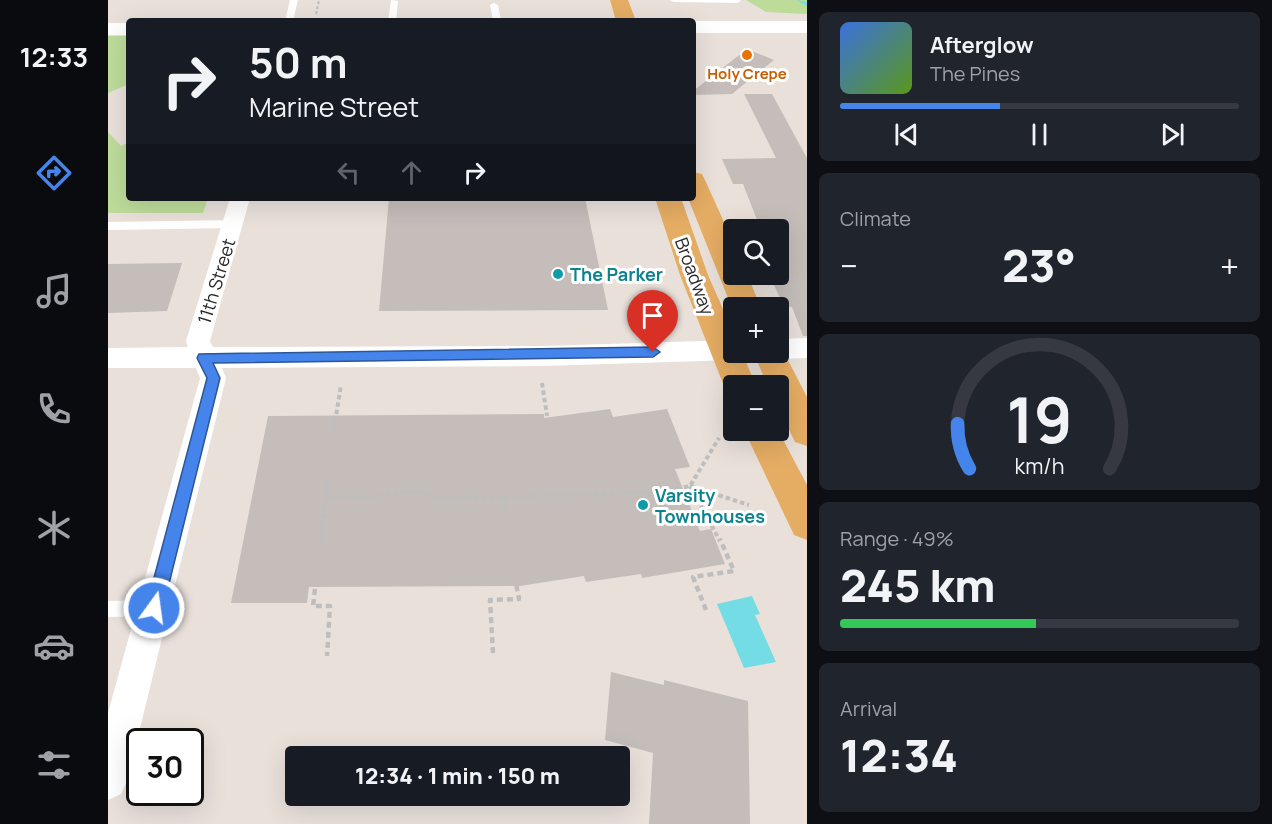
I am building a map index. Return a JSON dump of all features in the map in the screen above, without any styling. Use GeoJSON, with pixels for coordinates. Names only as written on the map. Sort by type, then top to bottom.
{"type":"FeatureCollection","features":[{"type":"Feature","properties":{"kind":"main road"},"geometry":{"type":"LineString","coordinates":[[619,0],[625,18]]}},
{"type":"Feature","properties":{"kind":"main road"},"geometry":{"type":"LineString","coordinates":[[696,27],[807,27]]}},
{"type":"Feature","properties":{"kind":"main road"},"geometry":{"type":"LineString","coordinates":[[108,29],[126,29]]}},
{"type":"Feature","properties":{"kind":"main road","name":"Broadway"},"geometry":{"type":"LineString","coordinates":[[696,187],[742,297]]}},
{"type":"Feature","properties":{"kind":"main road","name":"Broadway"},"geometry":{"type":"LineString","coordinates":[[670,201],[694,275],[723,339]]}},
{"type":"Feature","properties":{"kind":"main road"},"geometry":{"type":"LineString","coordinates":[[773,363],[807,431]]}},
{"type":"Feature","properties":{"kind":"main road"},"geometry":{"type":"LineString","coordinates":[[766,441],[807,522]]}},
{"type":"Feature","properties":{"kind":"street","name":"11th Street"},"geometry":{"type":"LineString","coordinates":[[108,781],[213,378],[198,341],[239,201]]}},
{"type":"Feature","properties":{"kind":"street"},"geometry":{"type":"LineString","coordinates":[[789,349],[807,348]]}},
{"type":"Feature","properties":{"kind":"street"},"geometry":{"type":"LineString","coordinates":[[108,358],[543,356],[723,350]]}},
{"type":"Feature","properties":{"kind":"lane"},"geometry":{"type":"LineString","coordinates":[[290,18],[294,0]]}},
{"type":"Feature","properties":{"kind":"lane"},"geometry":{"type":"LineString","coordinates":[[674,0],[737,1]]}},
{"type":"Feature","properties":{"kind":"lane"},"geometry":{"type":"LineString","coordinates":[[392,18],[394,1]]}},
{"type":"Feature","properties":{"kind":"lane"},"geometry":{"type":"LineString","coordinates":[[494,5],[496,18]]}},
{"type":"Feature","properties":{"kind":"lane"},"geometry":{"type":"LineString","coordinates":[[108,226],[233,224]]}},
{"type":"Feature","properties":{"kind":"lane"},"geometry":{"type":"LineString","coordinates":[[108,609],[154,608]]}},
{"type":"Feature","properties":{"kind":"path"},"geometry":{"type":"LineString","coordinates":[[316,14],[319,0]]}},
{"type":"Feature","properties":{"kind":"path"},"geometry":{"type":"LineString","coordinates":[[542,382],[547,416]]}},
{"type":"Feature","properties":{"kind":"path"},"geometry":{"type":"LineString","coordinates":[[334,429],[341,385]]}},
{"type":"Feature","properties":{"kind":"path"},"geometry":{"type":"LineString","coordinates":[[690,486],[699,477],[719,438]]}},
{"type":"Feature","properties":{"kind":"path"},"geometry":{"type":"LineString","coordinates":[[320,542],[329,473]]}},
{"type":"Feature","properties":{"kind":"path"},"geometry":{"type":"LineString","coordinates":[[690,486],[712,522],[734,571],[693,577],[706,610]]}},
{"type":"Feature","properties":{"kind":"path"},"geometry":{"type":"LineString","coordinates":[[326,495],[364,498],[413,491],[442,499],[504,498],[659,492],[690,486],[749,505]]}},
{"type":"Feature","properties":{"kind":"path"},"geometry":{"type":"LineString","coordinates":[[504,498],[507,517]]}},
{"type":"Feature","properties":{"kind":"path"},"geometry":{"type":"LineString","coordinates":[[493,652],[490,600],[519,599],[516,583]]}},
{"type":"Feature","properties":{"kind":"path"},"geometry":{"type":"LineString","coordinates":[[315,589],[313,606],[330,606],[327,656]]}},
{"type":"Feature","properties":{"kind":"green space"},"geometry":{"type":"Polygon","coordinates":[[[746,0],[807,0],[807,14],[766,12],[746,0]]]}},
{"type":"Feature","properties":{"kind":"green space"},"geometry":{"type":"Polygon","coordinates":[[[108,36],[126,36],[126,85],[108,93],[108,36]]]}},
{"type":"Feature","properties":{"kind":"green space"},"geometry":{"type":"Polygon","coordinates":[[[108,132],[121,146],[126,144],[126,201],[207,201],[203,213],[108,213],[108,132]]]}},
{"type":"Feature","properties":{"kind":"water"},"geometry":{"type":"Polygon","coordinates":[[[752,596],[760,614],[755,615],[776,662],[744,668],[717,604],[752,596]]]}},
{"type":"Feature","properties":{"kind":"building"},"geometry":{"type":"Polygon","coordinates":[[[747,49],[774,60],[732,94],[696,95],[696,89],[747,49]]]}},
{"type":"Feature","properties":{"kind":"building"},"geometry":{"type":"Polygon","coordinates":[[[744,94],[772,94],[807,158],[807,336],[803,336],[792,307],[789,307],[789,297],[779,297],[774,285],[789,285],[789,219],[757,219],[743,184],[733,184],[722,159],[776,158],[744,94]]]}},
{"type":"Feature","properties":{"kind":"building"},"geometry":{"type":"Polygon","coordinates":[[[389,201],[586,201],[608,310],[379,311],[389,201]]]}},
{"type":"Feature","properties":{"kind":"building"},"geometry":{"type":"Polygon","coordinates":[[[182,263],[167,311],[108,313],[108,264],[182,263]]]}},
{"type":"Feature","properties":{"kind":"building","name":"Varsity Townhouses"},"geometry":{"type":"Polygon","coordinates":[[[610,409],[613,417],[667,409],[690,467],[675,469],[700,531],[711,529],[725,564],[642,578],[641,574],[586,582],[584,576],[520,586],[309,587],[307,603],[231,603],[268,416],[544,414],[544,418],[610,409]]]}},
{"type":"Feature","properties":{"kind":"building"},"geometry":{"type":"Polygon","coordinates":[[[611,672],[664,685],[664,680],[748,701],[750,824],[649,824],[653,753],[605,740],[611,672]]]}},
{"type":"Feature","properties":{"kind":"waterway"},"geometry":{"type":"LineString","coordinates":[[800,0],[807,4]]}},
{"type":"Feature","properties":{"kind":"place","name":"Holy Crepe"},"geometry":{"type":"Point","coordinates":[747,55]}},
{"type":"Feature","properties":{"kind":"place","name":"The Parker"},"geometry":{"type":"Point","coordinates":[558,274]}},
{"type":"Feature","properties":{"kind":"place","name":"Varsity Townhouses"},"geometry":{"type":"Point","coordinates":[643,505]}},
{"type":"Feature","properties":{"kind":"route"},"geometry":{"type":"LineString","coordinates":[[154,608],[213,378],[204,358],[543,356],[653,352]]}}]}
